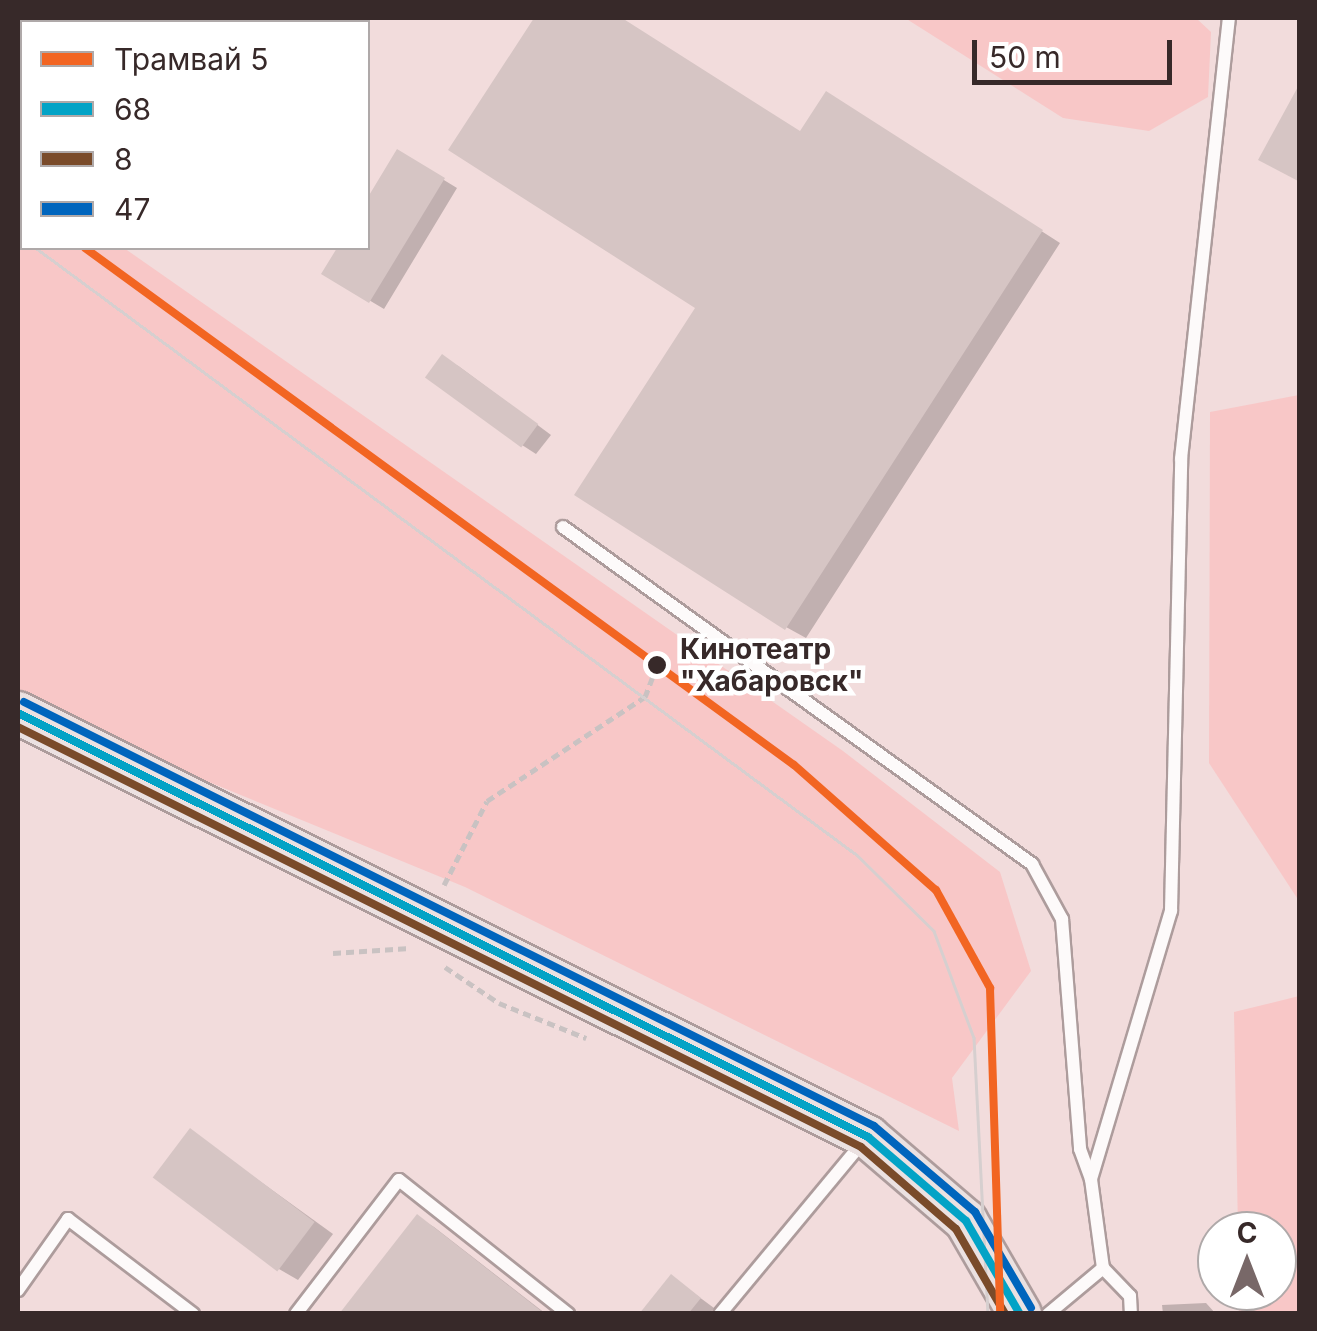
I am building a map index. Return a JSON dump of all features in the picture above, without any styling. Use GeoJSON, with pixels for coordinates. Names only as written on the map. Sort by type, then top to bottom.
{"type":"FeatureCollection","features":[{"type":"Feature","properties":{"kind":"main road"},"geometry":{"type":"LineString","coordinates":[[18,713],[868,1136],[966,1221],[1020,1314]]}},
{"type":"Feature","properties":{"kind":"lane"},"geometry":{"type":"LineString","coordinates":[[1091,1179],[1171,911],[1181,459],[1228,18]]}},
{"type":"Feature","properties":{"kind":"lane"},"geometry":{"type":"LineString","coordinates":[[563,526],[1032,864],[1062,918],[1080,1149],[1091,1179],[1103,1268],[1130,1296],[1131,1314]]}},
{"type":"Feature","properties":{"kind":"lane"},"geometry":{"type":"LineString","coordinates":[[743,1314],[725,1308],[868,1136]]}},
{"type":"Feature","properties":{"kind":"lane"},"geometry":{"type":"LineString","coordinates":[[296,1314],[399,1180],[568,1314]]}},
{"type":"Feature","properties":{"kind":"lane"},"geometry":{"type":"LineString","coordinates":[[18,1290],[68,1219],[193,1314]]}},
{"type":"Feature","properties":{"kind":"lane"},"geometry":{"type":"LineString","coordinates":[[1048,1314],[1103,1268]]}},
{"type":"Feature","properties":{"kind":"path"},"geometry":{"type":"LineString","coordinates":[[444,885],[488,801],[644,697],[657,666]]}},
{"type":"Feature","properties":{"kind":"path"},"geometry":{"type":"LineString","coordinates":[[333,953],[417,948]]}},
{"type":"Feature","properties":{"kind":"path"},"geometry":{"type":"LineString","coordinates":[[433,959],[499,1002],[586,1038]]}},
{"type":"Feature","properties":{"kind":"shaded area"},"geometry":{"type":"Polygon","coordinates":[[[905,18],[1196,18],[1211,32],[1208,97],[1149,131],[1063,118],[905,18]]]}},
{"type":"Feature","properties":{"kind":"shaded area"},"geometry":{"type":"Polygon","coordinates":[[[18,169],[20,250],[127,250],[843,751],[1000,872],[1031,971],[952,1078],[959,1131],[465,887],[109,741],[18,692],[18,169]]]}},
{"type":"Feature","properties":{"kind":"shaded area"},"geometry":{"type":"Polygon","coordinates":[[[1300,395],[1299,901],[1209,763],[1210,412],[1300,395]]]}},
{"type":"Feature","properties":{"kind":"shaded area"},"geometry":{"type":"Polygon","coordinates":[[[1299,996],[1299,1313],[1239,1313],[1297,1311],[1297,1211],[1238,1211],[1234,1012],[1299,996]]]}},
{"type":"Feature","properties":{"kind":"building"},"geometry":{"type":"Polygon","coordinates":[[[534,18],[622,18],[800,131],[826,91],[1043,230],[785,630],[574,495],[695,308],[448,150],[534,18]]]}},
{"type":"Feature","properties":{"kind":"building"},"geometry":{"type":"Polygon","coordinates":[[[1300,83],[1300,182],[1258,160],[1300,83]]]}},
{"type":"Feature","properties":{"kind":"building"},"geometry":{"type":"Polygon","coordinates":[[[397,149],[445,178],[369,303],[321,274],[336,250],[370,250],[370,194],[397,149]]]}},
{"type":"Feature","properties":{"kind":"building"},"geometry":{"type":"Polygon","coordinates":[[[442,354],[538,424],[521,447],[425,377],[442,354]]]}},
{"type":"Feature","properties":{"kind":"building"},"geometry":{"type":"Polygon","coordinates":[[[190,1128],[315,1222],[277,1271],[153,1178],[190,1128]]]}},
{"type":"Feature","properties":{"kind":"building"},"geometry":{"type":"Polygon","coordinates":[[[417,1214],[545,1314],[339,1314],[417,1214]]]}},
{"type":"Feature","properties":{"kind":"building"},"geometry":{"type":"Polygon","coordinates":[[[671,1274],[701,1298],[688,1314],[639,1314],[671,1274]]]}},
{"type":"Feature","properties":{"kind":"tram line"},"geometry":{"type":"LineString","coordinates":[[39,250],[857,855],[934,931],[974,1038],[988,1314]]}},
{"type":"Feature","properties":{"kind":"tram line","name":"5"},"geometry":{"type":"LineString","coordinates":[[88,250],[794,765],[936,890],[990,988],[1000,1314]]}},
{"type":"Feature","properties":{"kind":"transit line","name":"47"},"geometry":{"type":"LineString","coordinates":[[24,702],[874,1126],[975,1212],[1031,1308]]}},
{"type":"Feature","properties":{"kind":"transit line","name":"68"},"geometry":{"type":"LineString","coordinates":[[18,713],[868,1137],[966,1221],[1020,1314]]}},
{"type":"Feature","properties":{"kind":"transit line","name":"8"},"geometry":{"type":"LineString","coordinates":[[18,727],[861,1147],[956,1229],[1005,1314]]}},
{"type":"Feature","properties":{"kind":"place","name":"Кинотеатр \"Хабаровск\""},"geometry":{"type":"Point","coordinates":[657,665]}}]}
